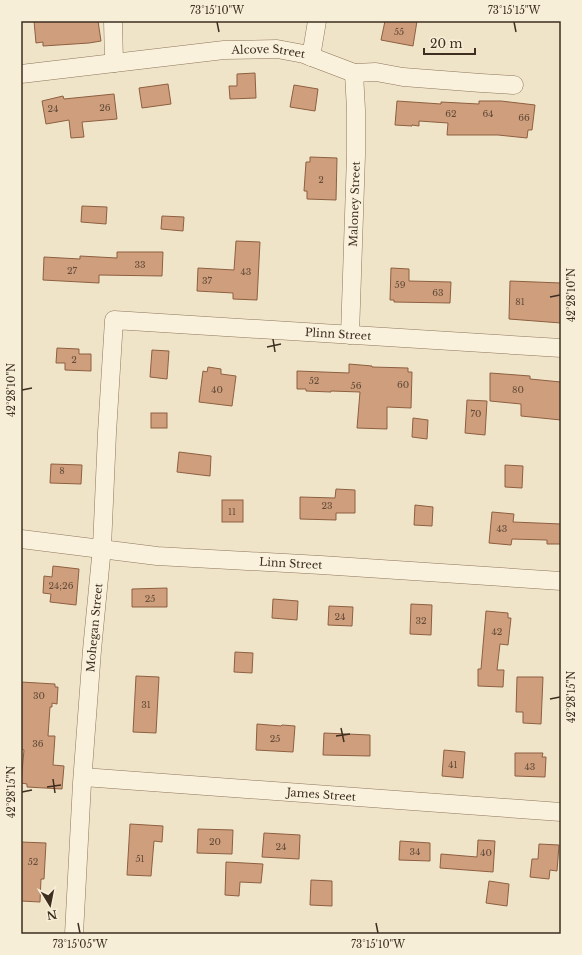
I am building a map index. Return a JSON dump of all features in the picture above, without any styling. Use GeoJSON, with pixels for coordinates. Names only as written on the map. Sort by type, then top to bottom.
{"type":"FeatureCollection","features":[{"type":"Feature","properties":{"kind":"street"},"geometry":{"type":"LineString","coordinates":[[114,21],[114,63]]}},
{"type":"Feature","properties":{"kind":"street"},"geometry":{"type":"LineString","coordinates":[[311,58],[317,21]]}},
{"type":"Feature","properties":{"kind":"street","name":"Alcove Street"},"geometry":{"type":"LineString","coordinates":[[21,74],[224,50],[277,49],[304,54],[311,58],[354,73],[376,72],[403,77],[514,85]]}},
{"type":"Feature","properties":{"kind":"street","name":"Maloney Street"},"geometry":{"type":"LineString","coordinates":[[350,335],[356,155],[354,73]]}},
{"type":"Feature","properties":{"kind":"street","name":"Plinn Street"},"geometry":{"type":"LineString","coordinates":[[114,320],[561,348]]}},
{"type":"Feature","properties":{"kind":"street","name":"Mohegan Street"},"geometry":{"type":"LineString","coordinates":[[74,934],[82,777],[102,549],[114,320]]}},
{"type":"Feature","properties":{"kind":"street","name":"Linn Street"},"geometry":{"type":"LineString","coordinates":[[21,539],[157,556],[314,564],[561,581]]}},
{"type":"Feature","properties":{"kind":"street","name":"James Street"},"geometry":{"type":"LineString","coordinates":[[82,777],[561,812]]}},
{"type":"Feature","properties":{"kind":"building"},"geometry":{"type":"Polygon","coordinates":[[[34,21],[98,21],[101,41],[43,46],[43,42],[36,43],[34,21]]]}},
{"type":"Feature","properties":{"kind":"building"},"geometry":{"type":"Polygon","coordinates":[[[385,21],[417,21],[413,46],[381,40],[385,21]]]}},
{"type":"Feature","properties":{"kind":"building"},"geometry":{"type":"Polygon","coordinates":[[[255,73],[256,98],[230,99],[229,86],[237,86],[237,74],[255,73]]]}},
{"type":"Feature","properties":{"kind":"building"},"geometry":{"type":"Polygon","coordinates":[[[168,84],[171,104],[142,108],[139,88],[168,84]]]}},
{"type":"Feature","properties":{"kind":"building"},"geometry":{"type":"Polygon","coordinates":[[[294,85],[318,89],[315,111],[290,107],[294,85]]]}},
{"type":"Feature","properties":{"kind":"building"},"geometry":{"type":"Polygon","coordinates":[[[114,94],[117,119],[82,122],[84,137],[71,138],[69,120],[46,124],[42,101],[63,96],[64,99],[114,94]]]}},
{"type":"Feature","properties":{"kind":"building"},"geometry":{"type":"Polygon","coordinates":[[[397,101],[441,104],[441,102],[479,104],[479,101],[501,101],[535,105],[532,130],[528,130],[527,138],[498,135],[447,135],[448,123],[419,121],[419,126],[395,125],[397,101]]]}},
{"type":"Feature","properties":{"kind":"building"},"geometry":{"type":"Polygon","coordinates":[[[310,157],[337,158],[336,200],[307,199],[307,191],[304,191],[306,162],[310,162],[310,157]]]}},
{"type":"Feature","properties":{"kind":"building"},"geometry":{"type":"Polygon","coordinates":[[[82,206],[107,207],[106,224],[81,222],[82,206]]]}},
{"type":"Feature","properties":{"kind":"building"},"geometry":{"type":"Polygon","coordinates":[[[162,216],[184,217],[183,231],[161,229],[162,216]]]}},
{"type":"Feature","properties":{"kind":"building"},"geometry":{"type":"Polygon","coordinates":[[[236,241],[260,242],[257,300],[233,299],[233,293],[197,291],[198,268],[234,270],[236,241]]]}},
{"type":"Feature","properties":{"kind":"building"},"geometry":{"type":"Polygon","coordinates":[[[117,252],[163,252],[162,276],[99,275],[99,283],[43,280],[44,257],[80,259],[80,256],[117,258],[117,252]]]}},
{"type":"Feature","properties":{"kind":"building"},"geometry":{"type":"Polygon","coordinates":[[[391,268],[409,269],[409,281],[451,282],[450,303],[394,302],[394,300],[390,300],[391,268]]]}},
{"type":"Feature","properties":{"kind":"building"},"geometry":{"type":"Polygon","coordinates":[[[510,281],[561,283],[561,323],[509,319],[510,281]]]}},
{"type":"Feature","properties":{"kind":"building"},"geometry":{"type":"Polygon","coordinates":[[[57,348],[79,349],[79,354],[91,354],[91,371],[65,370],[65,363],[56,363],[57,348]]]}},
{"type":"Feature","properties":{"kind":"building"},"geometry":{"type":"Polygon","coordinates":[[[152,350],[169,351],[167,379],[150,377],[152,350]]]}},
{"type":"Feature","properties":{"kind":"building"},"geometry":{"type":"Polygon","coordinates":[[[349,364],[372,367],[408,368],[408,372],[412,372],[411,408],[387,407],[387,429],[357,428],[360,392],[306,391],[306,389],[297,389],[297,371],[349,373],[349,364]]]}},
{"type":"Feature","properties":{"kind":"building"},"geometry":{"type":"Polygon","coordinates":[[[208,367],[221,369],[221,374],[236,376],[232,406],[199,402],[203,371],[207,372],[208,367]]]}},
{"type":"Feature","properties":{"kind":"building"},"geometry":{"type":"Polygon","coordinates":[[[490,373],[530,376],[530,379],[561,382],[561,420],[521,416],[521,404],[490,401],[490,373]]]}},
{"type":"Feature","properties":{"kind":"building"},"geometry":{"type":"Polygon","coordinates":[[[467,400],[487,401],[485,435],[465,433],[467,400]]]}},
{"type":"Feature","properties":{"kind":"building"},"geometry":{"type":"Polygon","coordinates":[[[151,413],[167,413],[167,428],[151,428],[151,413]]]}},
{"type":"Feature","properties":{"kind":"building"},"geometry":{"type":"Polygon","coordinates":[[[413,418],[428,420],[427,439],[412,437],[413,418]]]}},
{"type":"Feature","properties":{"kind":"building"},"geometry":{"type":"Polygon","coordinates":[[[179,452],[211,456],[210,476],[177,472],[179,452]]]}},
{"type":"Feature","properties":{"kind":"building"},"geometry":{"type":"Polygon","coordinates":[[[51,464],[82,465],[81,484],[50,483],[51,464]]]}},
{"type":"Feature","properties":{"kind":"building"},"geometry":{"type":"Polygon","coordinates":[[[505,465],[523,466],[522,488],[505,487],[505,465]]]}},
{"type":"Feature","properties":{"kind":"building"},"geometry":{"type":"Polygon","coordinates":[[[336,489],[355,490],[355,513],[336,513],[336,520],[300,519],[300,497],[335,498],[336,489]]]}},
{"type":"Feature","properties":{"kind":"building"},"geometry":{"type":"Polygon","coordinates":[[[222,500],[243,500],[243,522],[222,522],[222,500]]]}},
{"type":"Feature","properties":{"kind":"building"},"geometry":{"type":"Polygon","coordinates":[[[415,505],[433,507],[432,526],[414,525],[415,505]]]}},
{"type":"Feature","properties":{"kind":"building"},"geometry":{"type":"Polygon","coordinates":[[[492,512],[514,514],[513,522],[561,524],[561,544],[547,544],[547,540],[512,539],[511,545],[489,543],[492,512]]]}},
{"type":"Feature","properties":{"kind":"building"},"geometry":{"type":"Polygon","coordinates":[[[53,566],[79,569],[76,605],[50,602],[51,594],[43,593],[44,576],[52,577],[53,566]]]}},
{"type":"Feature","properties":{"kind":"building"},"geometry":{"type":"Polygon","coordinates":[[[167,588],[167,607],[132,607],[132,589],[167,588]]]}},
{"type":"Feature","properties":{"kind":"building"},"geometry":{"type":"Polygon","coordinates":[[[273,599],[298,601],[297,620],[272,618],[273,599]]]}},
{"type":"Feature","properties":{"kind":"building"},"geometry":{"type":"Polygon","coordinates":[[[411,604],[432,605],[431,635],[410,634],[411,604]]]}},
{"type":"Feature","properties":{"kind":"building"},"geometry":{"type":"Polygon","coordinates":[[[329,606],[353,607],[352,626],[328,625],[329,606]]]}},
{"type":"Feature","properties":{"kind":"building"},"geometry":{"type":"Polygon","coordinates":[[[486,611],[508,613],[508,618],[511,618],[508,645],[500,644],[497,670],[504,670],[503,687],[478,686],[478,669],[481,669],[486,611]]]}},
{"type":"Feature","properties":{"kind":"building"},"geometry":{"type":"Polygon","coordinates":[[[235,652],[253,653],[252,673],[234,672],[235,652]]]}},
{"type":"Feature","properties":{"kind":"building"},"geometry":{"type":"Polygon","coordinates":[[[136,676],[159,677],[156,733],[133,732],[136,676]]]}},
{"type":"Feature","properties":{"kind":"building"},"geometry":{"type":"Polygon","coordinates":[[[517,677],[543,677],[541,724],[523,723],[523,712],[516,712],[517,677]]]}},
{"type":"Feature","properties":{"kind":"building"},"geometry":{"type":"Polygon","coordinates":[[[21,682],[55,684],[55,687],[58,687],[57,704],[52,703],[52,707],[50,707],[48,736],[55,736],[53,765],[64,766],[62,789],[27,787],[27,784],[21,783],[24,750],[21,749],[21,682]]]}},
{"type":"Feature","properties":{"kind":"building"},"geometry":{"type":"Polygon","coordinates":[[[257,724],[295,726],[293,752],[256,750],[257,724]]]}},
{"type":"Feature","properties":{"kind":"building"},"geometry":{"type":"Polygon","coordinates":[[[324,733],[370,735],[370,756],[323,755],[324,733]]]}},
{"type":"Feature","properties":{"kind":"building"},"geometry":{"type":"Polygon","coordinates":[[[444,750],[465,752],[463,778],[442,776],[444,750]]]}},
{"type":"Feature","properties":{"kind":"building"},"geometry":{"type":"Polygon","coordinates":[[[515,753],[543,753],[542,757],[546,757],[545,777],[515,776],[515,753]]]}},
{"type":"Feature","properties":{"kind":"building"},"geometry":{"type":"Polygon","coordinates":[[[130,824],[163,826],[162,842],[154,841],[151,876],[127,875],[130,824]]]}},
{"type":"Feature","properties":{"kind":"building"},"geometry":{"type":"Polygon","coordinates":[[[198,829],[233,830],[232,854],[197,853],[198,829]]]}},
{"type":"Feature","properties":{"kind":"building"},"geometry":{"type":"Polygon","coordinates":[[[264,833],[300,835],[299,859],[262,857],[264,833]]]}},
{"type":"Feature","properties":{"kind":"building"},"geometry":{"type":"Polygon","coordinates":[[[478,840],[495,841],[493,872],[440,868],[441,854],[477,857],[478,840]]]}},
{"type":"Feature","properties":{"kind":"building"},"geometry":{"type":"Polygon","coordinates":[[[400,841],[430,843],[430,861],[399,860],[400,841]]]}},
{"type":"Feature","properties":{"kind":"building"},"geometry":{"type":"Polygon","coordinates":[[[21,842],[46,843],[44,879],[41,879],[40,902],[21,901],[21,842]]]}},
{"type":"Feature","properties":{"kind":"building"},"geometry":{"type":"Polygon","coordinates":[[[539,844],[559,845],[557,871],[550,870],[549,879],[530,877],[532,859],[538,859],[539,844]]]}},
{"type":"Feature","properties":{"kind":"building"},"geometry":{"type":"Polygon","coordinates":[[[226,862],[263,864],[261,883],[240,882],[239,896],[225,895],[226,862]]]}},
{"type":"Feature","properties":{"kind":"building"},"geometry":{"type":"Polygon","coordinates":[[[311,880],[332,881],[332,906],[310,905],[311,880]]]}},
{"type":"Feature","properties":{"kind":"building"},"geometry":{"type":"Polygon","coordinates":[[[489,881],[509,884],[507,906],[486,903],[489,881]]]}}]}
